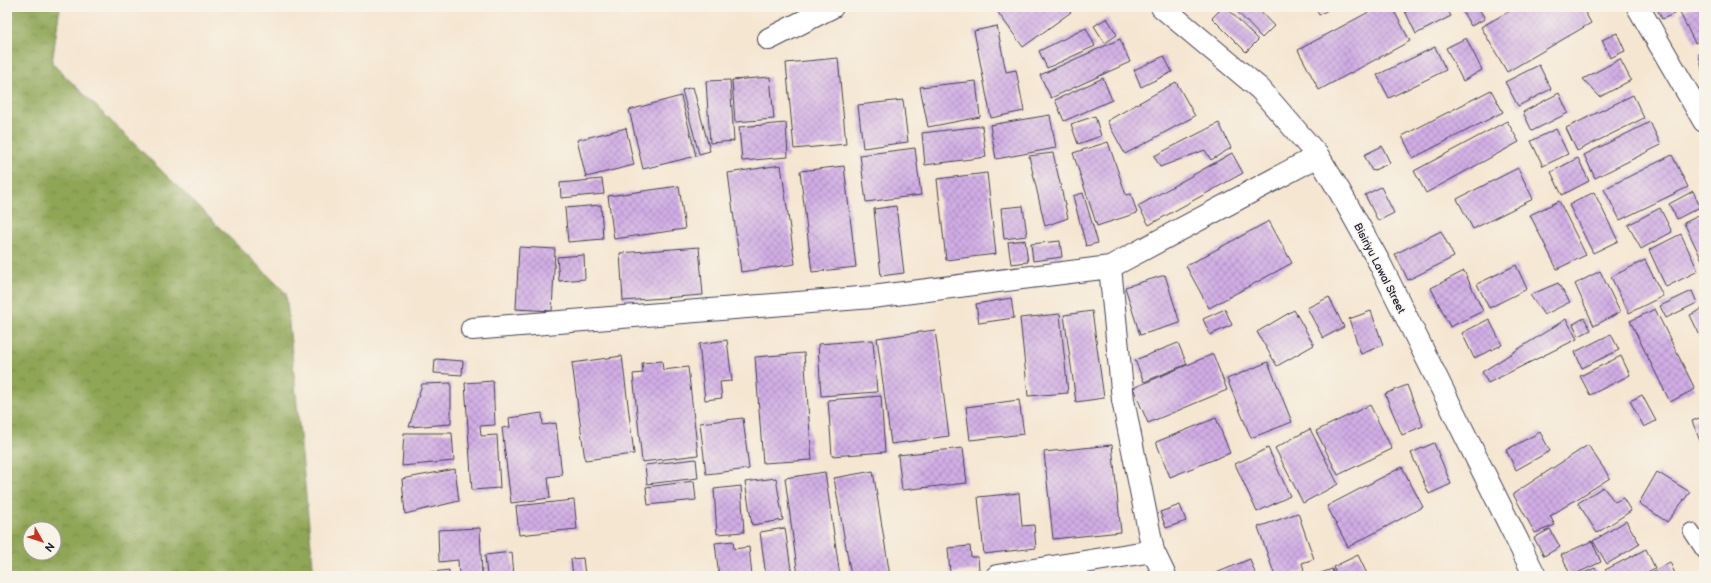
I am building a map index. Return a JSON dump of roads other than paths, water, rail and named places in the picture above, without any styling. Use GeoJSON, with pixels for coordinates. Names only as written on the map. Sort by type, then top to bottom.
{"type":"FeatureCollection","features":[{"type":"Feature","properties":{"kind":"street"},"geometry":{"type":"LineString","coordinates":[[769,39],[832,7]]}},
{"type":"Feature","properties":{"kind":"street","name":"Bisiriyu Lawal Street"},"geometry":{"type":"LineString","coordinates":[[1162,7],[1260,89],[1318,156],[1340,192],[1378,262],[1535,576]]}},
{"type":"Feature","properties":{"kind":"street"},"geometry":{"type":"LineString","coordinates":[[1638,7],[1704,121]]}},
{"type":"Feature","properties":{"kind":"street"},"geometry":{"type":"LineString","coordinates":[[472,329],[872,297],[1110,267],[1318,156]]}},
{"type":"Feature","properties":{"kind":"street"},"geometry":{"type":"LineString","coordinates":[[1110,267],[1123,400],[1153,551],[1165,576]]}},
{"type":"Feature","properties":{"kind":"street"},"geometry":{"type":"LineString","coordinates":[[997,576],[1153,551]]}},
{"type":"Feature","properties":{"kind":"lane"},"geometry":{"type":"LineString","coordinates":[[1691,531],[1704,551]]}}]}
